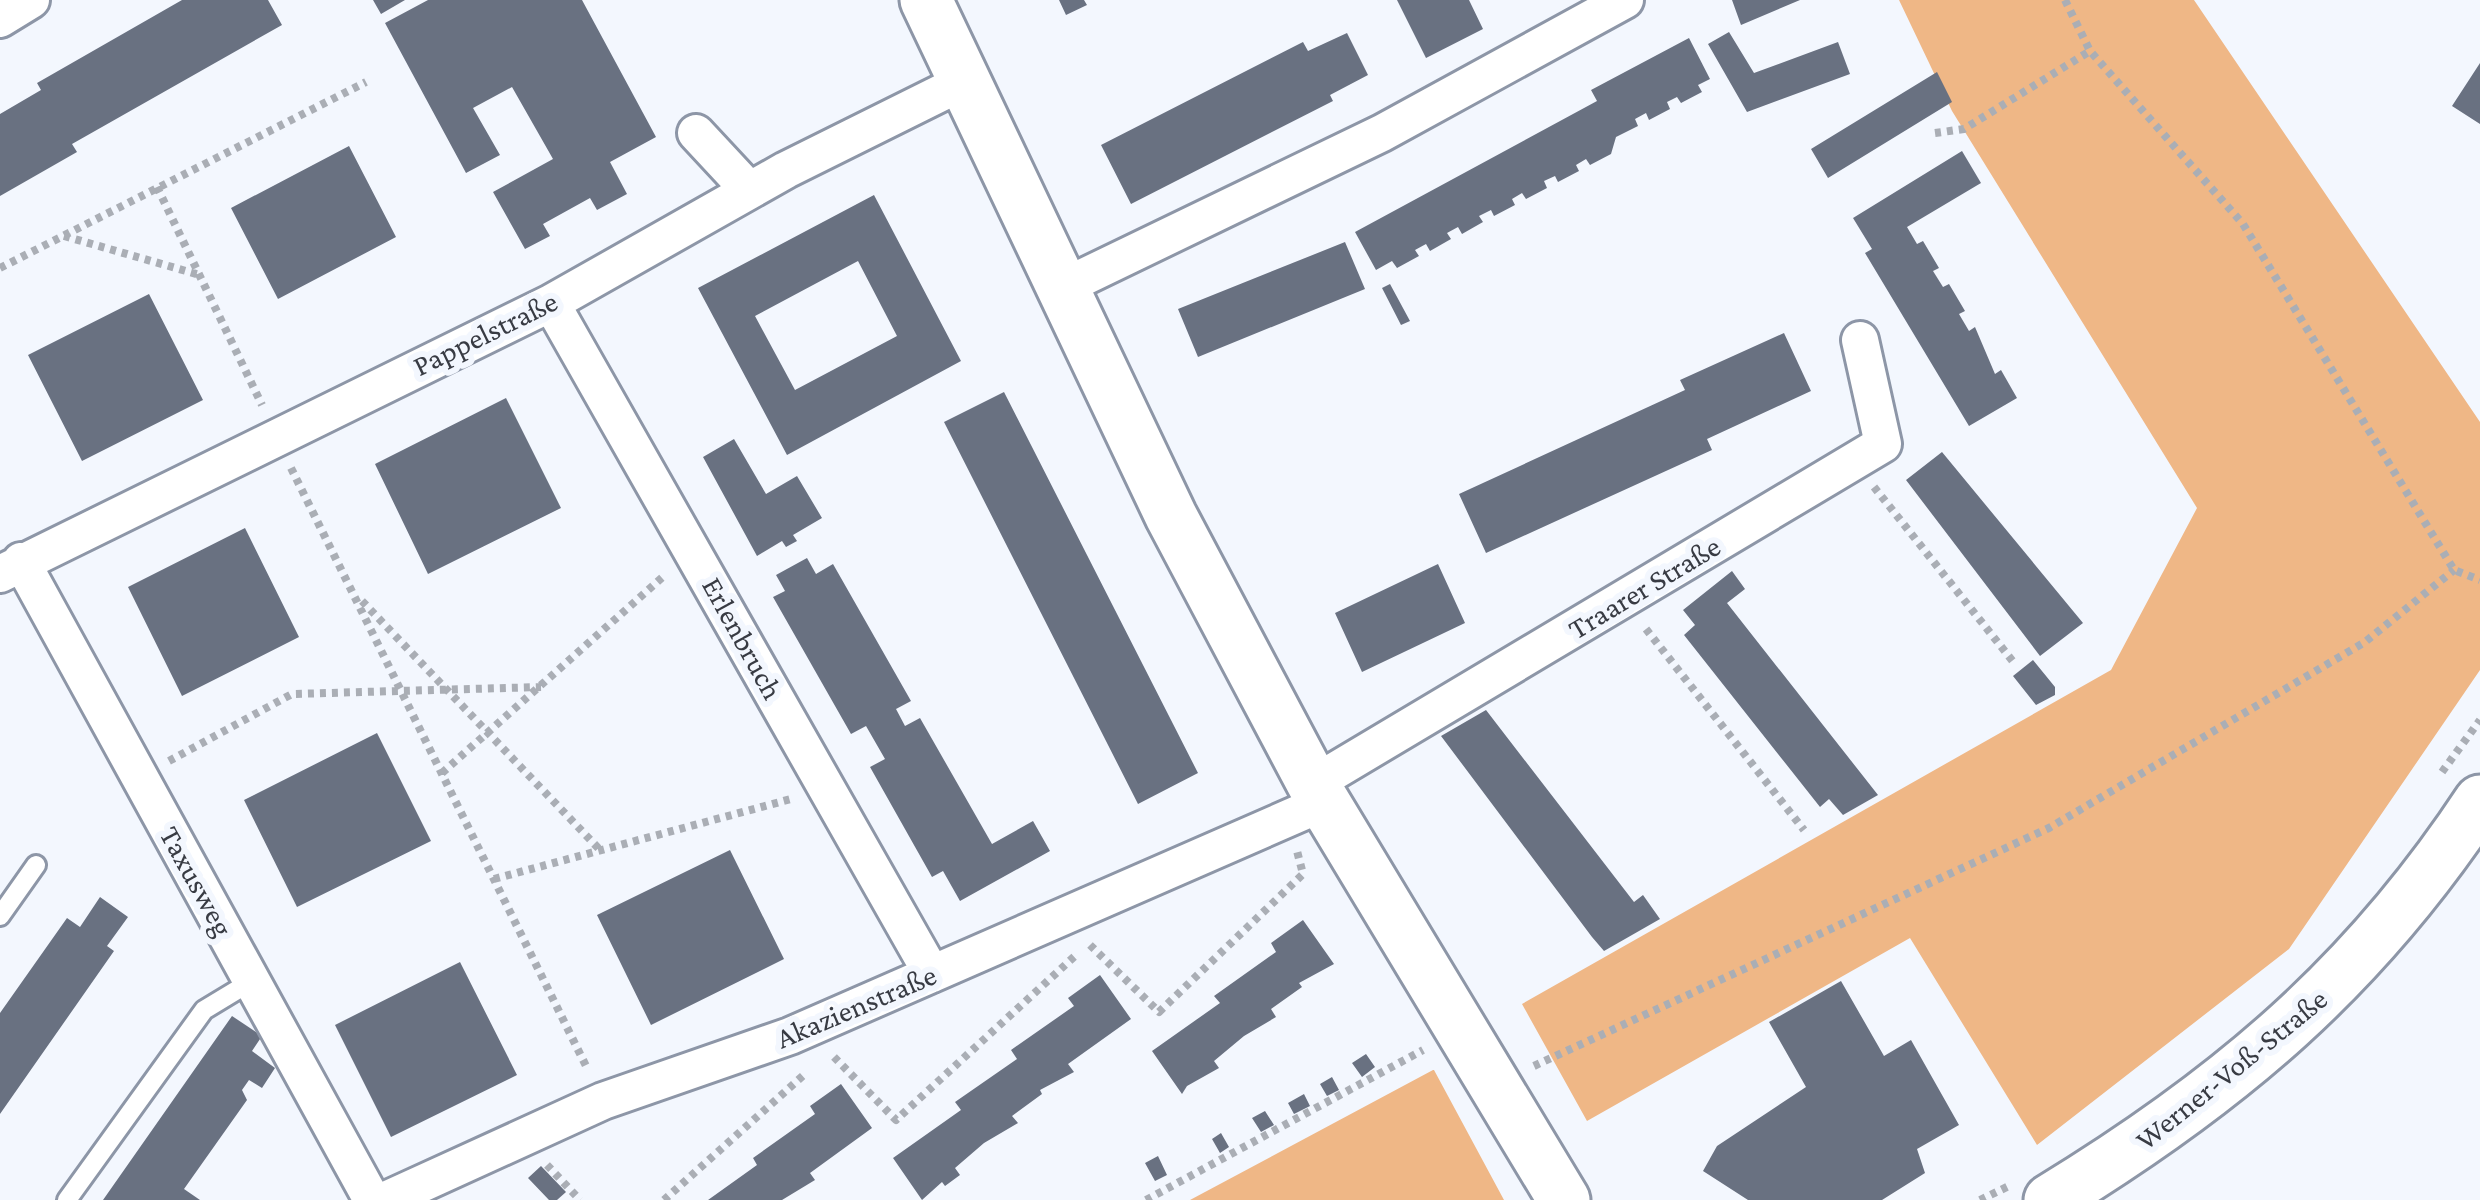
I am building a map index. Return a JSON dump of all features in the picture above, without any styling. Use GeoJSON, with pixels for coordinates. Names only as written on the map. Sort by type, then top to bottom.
{"type":"FeatureCollection","features":[{"type":"Feature","properties":{"kind":"street"},"geometry":{"type":"LineString","coordinates":[[0,19],[31,0]]}},
{"type":"Feature","properties":{"kind":"street"},"geometry":{"type":"LineString","coordinates":[[926,0],[1308,802],[1460,1028],[1564,1200]]}},
{"type":"Feature","properties":{"kind":"street"},"geometry":{"type":"LineString","coordinates":[[1061,288],[1382,134],[1625,0]]}},
{"type":"Feature","properties":{"kind":"street","name":"Pappelstraße"},"geometry":{"type":"LineString","coordinates":[[11,567],[551,303],[749,190],[965,82]]}},
{"type":"Feature","properties":{"kind":"street"},"geometry":{"type":"LineString","coordinates":[[696,133],[749,190]]}},
{"type":"Feature","properties":{"kind":"street","name":"Erlenbruch"},"geometry":{"type":"LineString","coordinates":[[551,303],[932,974]]}},
{"type":"Feature","properties":{"kind":"street"},"geometry":{"type":"LineString","coordinates":[[1854,462],[1883,444],[1860,340]]}},
{"type":"Feature","properties":{"kind":"street","name":"Traarer Straße"},"geometry":{"type":"LineString","coordinates":[[1308,802],[1623,599],[1854,462]]}},
{"type":"Feature","properties":{"kind":"street","name":"Taxusweg"},"geometry":{"type":"LineString","coordinates":[[11,567],[140,777],[372,1200]]}},
{"type":"Feature","properties":{"kind":"street","name":"Werner-Voß-Straße"},"geometry":{"type":"LineString","coordinates":[[2033,1191],[2137,1147],[2319,1003],[2390,925],[2460,788]]}},
{"type":"Feature","properties":{"kind":"street","name":"Akazienstraße"},"geometry":{"type":"LineString","coordinates":[[386,1200],[603,1101],[823,1038],[932,974],[1080,928],[1308,802]]}},
{"type":"Feature","properties":{"kind":"lane"},"geometry":{"type":"LineString","coordinates":[[0,916],[36,865]]}},
{"type":"Feature","properties":{"kind":"lane"},"geometry":{"type":"LineString","coordinates":[[67,1200],[204,1010],[252,981]]}},
{"type":"Feature","properties":{"kind":"path"},"geometry":{"type":"LineString","coordinates":[[2065,0],[2090,51],[2242,224],[2454,570],[2480,580]]}},
{"type":"Feature","properties":{"kind":"path"},"geometry":{"type":"LineString","coordinates":[[1935,133],[1964,129],[2090,51]]}},
{"type":"Feature","properties":{"kind":"path"},"geometry":{"type":"LineString","coordinates":[[0,268],[366,82]]}},
{"type":"Feature","properties":{"kind":"path"},"geometry":{"type":"LineString","coordinates":[[157,187],[603,1101]]}},
{"type":"Feature","properties":{"kind":"path"},"geometry":{"type":"LineString","coordinates":[[64,236],[202,275]]}},
{"type":"Feature","properties":{"kind":"path"},"geometry":{"type":"LineString","coordinates":[[1854,462],[2015,664]]}},
{"type":"Feature","properties":{"kind":"path"},"geometry":{"type":"LineString","coordinates":[[442,773],[693,549]]}},
{"type":"Feature","properties":{"kind":"path"},"geometry":{"type":"LineString","coordinates":[[1495,1084],[2049,828],[2365,642],[2454,570]]}},
{"type":"Feature","properties":{"kind":"path"},"geometry":{"type":"LineString","coordinates":[[354,594],[602,851]]}},
{"type":"Feature","properties":{"kind":"path"},"geometry":{"type":"LineString","coordinates":[[1623,599],[1804,830]]}},
{"type":"Feature","properties":{"kind":"path"},"geometry":{"type":"LineString","coordinates":[[140,777],[292,694],[541,687]]}},
{"type":"Feature","properties":{"kind":"path"},"geometry":{"type":"LineString","coordinates":[[2460,788],[2480,720]]}},
{"type":"Feature","properties":{"kind":"path"},"geometry":{"type":"LineString","coordinates":[[494,879],[827,789]]}},
{"type":"Feature","properties":{"kind":"path"},"geometry":{"type":"LineString","coordinates":[[664,1200],[823,1038],[896,1120],[1080,928],[1159,1012],[1304,874],[1308,802]]}},
{"type":"Feature","properties":{"kind":"path"},"geometry":{"type":"LineString","coordinates":[[1146,1200],[1460,1028]]}},
{"type":"Feature","properties":{"kind":"path"},"geometry":{"type":"LineString","coordinates":[[1980,1200],[2033,1191]]}},
{"type":"Feature","properties":{"kind":"shaded area"},"geometry":{"type":"Polygon","coordinates":[[[1899,0],[2194,0],[2480,422],[2480,670],[2289,949],[2037,1145],[1910,938],[1587,1121],[1522,1004],[2111,670],[2197,508],[1952,111],[1899,0]]]}},
{"type":"Feature","properties":{"kind":"shaded area"},"geometry":{"type":"Polygon","coordinates":[[[1433,1070],[1504,1200],[1190,1200],[1433,1070]]]}},
{"type":"Feature","properties":{"kind":"building"},"geometry":{"type":"Polygon","coordinates":[[[182,0],[268,0],[282,25],[72,144],[77,152],[0,196],[0,114],[41,90],[37,83],[182,0]]]}},
{"type":"Feature","properties":{"kind":"building"},"geometry":{"type":"Polygon","coordinates":[[[373,0],[405,0],[381,14],[373,0]]]}},
{"type":"Feature","properties":{"kind":"building"},"geometry":{"type":"Polygon","coordinates":[[[428,0],[582,0],[656,137],[610,162],[627,194],[597,210],[590,198],[543,224],[550,236],[525,249],[493,192],[553,159],[512,87],[473,108],[500,155],[466,173],[385,23],[428,0]]]}},
{"type":"Feature","properties":{"kind":"building"},"geometry":{"type":"Polygon","coordinates":[[[1059,0],[1084,0],[1087,5],[1066,15],[1059,0]]]}},
{"type":"Feature","properties":{"kind":"building"},"geometry":{"type":"Polygon","coordinates":[[[1397,0],[1469,0],[1483,29],[1426,58],[1397,0]]]}},
{"type":"Feature","properties":{"kind":"building"},"geometry":{"type":"Polygon","coordinates":[[[1732,0],[1800,0],[1741,25],[1732,0]]]}},
{"type":"Feature","properties":{"kind":"building"},"geometry":{"type":"Polygon","coordinates":[[[1729,32],[1754,73],[1838,42],[1850,74],[1747,112],[1708,44],[1729,32]]]}},
{"type":"Feature","properties":{"kind":"building"},"geometry":{"type":"Polygon","coordinates":[[[1347,33],[1368,75],[1330,95],[1333,101],[1131,204],[1101,145],[1303,42],[1308,51],[1347,33]]]}},
{"type":"Feature","properties":{"kind":"building"},"geometry":{"type":"Polygon","coordinates":[[[1689,38],[1710,79],[1698,85],[1702,92],[1681,103],[1677,97],[1667,102],[1670,109],[1649,120],[1646,113],[1635,119],[1638,126],[1616,137],[1611,154],[1590,165],[1586,159],[1576,165],[1579,171],[1558,182],[1555,176],[1544,181],[1547,188],[1526,199],[1522,193],[1512,199],[1515,205],[1494,216],[1491,210],[1479,216],[1483,222],[1462,234],[1458,227],[1447,233],[1451,239],[1430,251],[1426,244],[1415,250],[1419,256],[1397,268],[1392,261],[1376,270],[1355,232],[1597,101],[1591,90],[1689,38]]]}},
{"type":"Feature","properties":{"kind":"building"},"geometry":{"type":"Polygon","coordinates":[[[2480,63],[2480,124],[2452,106],[2480,63]]]}},
{"type":"Feature","properties":{"kind":"building"},"geometry":{"type":"Polygon","coordinates":[[[1937,72],[1952,102],[1828,178],[1811,149],[1937,72]]]}},
{"type":"Feature","properties":{"kind":"building"},"geometry":{"type":"Polygon","coordinates":[[[349,146],[396,237],[278,299],[231,208],[349,146]]]}},
{"type":"Feature","properties":{"kind":"building"},"geometry":{"type":"Polygon","coordinates":[[[1962,151],[1981,183],[1907,227],[1917,244],[1923,241],[1939,268],[1933,271],[1943,287],[1949,284],[1965,311],[1959,314],[1969,331],[1975,327],[1995,374],[2001,370],[2017,398],[1969,426],[1865,253],[1872,249],[1853,218],[1962,151]]]}},
{"type":"Feature","properties":{"kind":"building"},"geometry":{"type":"Polygon","coordinates":[[[874,195],[961,361],[787,455],[698,288],[874,195]],[[858,261],[755,316],[795,390],[897,336],[858,261]]]}},
{"type":"Feature","properties":{"kind":"building"},"geometry":{"type":"Polygon","coordinates":[[[1345,242],[1365,289],[1198,357],[1178,309],[1345,242]]]}},
{"type":"Feature","properties":{"kind":"building"},"geometry":{"type":"Polygon","coordinates":[[[1390,284],[1410,321],[1401,325],[1382,288],[1390,284]]]}},
{"type":"Feature","properties":{"kind":"building"},"geometry":{"type":"Polygon","coordinates":[[[149,294],[203,400],[82,461],[28,355],[149,294]]]}},
{"type":"Feature","properties":{"kind":"building"},"geometry":{"type":"Polygon","coordinates":[[[1784,333],[1811,391],[1707,439],[1712,450],[1486,553],[1459,494],[1685,390],[1680,380],[1784,333]]]}},
{"type":"Feature","properties":{"kind":"building"},"geometry":{"type":"Polygon","coordinates":[[[1004,392],[1198,773],[1138,804],[944,422],[1004,392]]]}},
{"type":"Feature","properties":{"kind":"building"},"geometry":{"type":"Polygon","coordinates":[[[506,398],[561,508],[428,574],[375,464],[506,398]]]}},
{"type":"Feature","properties":{"kind":"building"},"geometry":{"type":"Polygon","coordinates":[[[734,439],[766,494],[797,476],[822,518],[793,535],[797,541],[786,547],[782,541],[757,556],[703,457],[734,439]]]}},
{"type":"Feature","properties":{"kind":"building"},"geometry":{"type":"Polygon","coordinates":[[[1942,452],[2083,623],[2040,656],[1906,480],[1942,452]]]}},
{"type":"Feature","properties":{"kind":"building"},"geometry":{"type":"Polygon","coordinates":[[[245,528],[299,637],[182,696],[128,587],[245,528]]]}},
{"type":"Feature","properties":{"kind":"building"},"geometry":{"type":"Polygon","coordinates":[[[807,558],[816,574],[833,564],[911,701],[896,709],[905,726],[920,718],[992,844],[1033,821],[1050,851],[960,901],[943,871],[932,877],[870,767],[885,759],[866,726],[851,734],[773,597],[785,591],[776,575],[807,558]]]}},
{"type":"Feature","properties":{"kind":"building"},"geometry":{"type":"Polygon","coordinates":[[[1438,564],[1465,623],[1362,672],[1335,613],[1438,564]]]}},
{"type":"Feature","properties":{"kind":"building"},"geometry":{"type":"Polygon","coordinates":[[[1732,571],[1745,589],[1727,603],[1878,795],[1843,815],[1829,799],[1820,807],[1684,635],[1695,625],[1683,610],[1732,571]]]}},
{"type":"Feature","properties":{"kind":"building"},"geometry":{"type":"Polygon","coordinates":[[[2033,660],[2055,687],[2055,695],[2036,705],[2013,676],[2033,660]]]}},
{"type":"Feature","properties":{"kind":"building"},"geometry":{"type":"Polygon","coordinates":[[[1486,710],[1634,902],[1643,895],[1660,919],[1604,951],[1592,937],[1441,736],[1486,710]]]}},
{"type":"Feature","properties":{"kind":"building"},"geometry":{"type":"Polygon","coordinates":[[[377,733],[431,841],[297,907],[244,800],[377,733]]]}},
{"type":"Feature","properties":{"kind":"building"},"geometry":{"type":"Polygon","coordinates":[[[730,850],[784,959],[651,1025],[597,915],[730,850]]]}},
{"type":"Feature","properties":{"kind":"building"},"geometry":{"type":"Polygon","coordinates":[[[100,897],[128,917],[107,946],[114,951],[0,1114],[0,1013],[67,918],[80,927],[100,897]]]}},
{"type":"Feature","properties":{"kind":"building"},"geometry":{"type":"Polygon","coordinates":[[[1303,920],[1334,964],[1299,983],[1302,987],[1271,1009],[1276,1017],[1244,1036],[1214,1061],[1219,1068],[1187,1086],[1182,1094],[1152,1051],[1220,1003],[1214,996],[1276,952],[1271,943],[1303,920]]]}},
{"type":"Feature","properties":{"kind":"building"},"geometry":{"type":"Polygon","coordinates":[[[460,962],[517,1075],[391,1137],[335,1025],[460,962]]]}},
{"type":"Feature","properties":{"kind":"building"},"geometry":{"type":"Polygon","coordinates":[[[1100,975],[1131,1019],[1068,1064],[1074,1072],[1040,1090],[1042,1094],[1012,1116],[1018,1123],[984,1143],[955,1168],[960,1175],[945,1186],[942,1182],[922,1200],[893,1158],[961,1110],[955,1102],[1017,1059],[1011,1050],[1074,1006],[1068,998],[1100,975]]]}},
{"type":"Feature","properties":{"kind":"building"},"geometry":{"type":"Polygon","coordinates":[[[1841,981],[1884,1056],[1911,1040],[1959,1125],[1917,1149],[1925,1173],[1882,1200],[1748,1200],[1703,1171],[1717,1146],[1806,1087],[1769,1022],[1841,981]]]}},
{"type":"Feature","properties":{"kind":"building"},"geometry":{"type":"Polygon","coordinates":[[[232,1016],[262,1036],[252,1051],[275,1068],[262,1088],[249,1080],[242,1090],[247,1100],[184,1189],[200,1200],[103,1200],[232,1016]]]}},
{"type":"Feature","properties":{"kind":"building"},"geometry":{"type":"Polygon","coordinates":[[[1366,1054],[1375,1067],[1362,1077],[1352,1063],[1366,1054]]]}},
{"type":"Feature","properties":{"kind":"building"},"geometry":{"type":"Polygon","coordinates":[[[1332,1077],[1339,1090],[1327,1096],[1320,1084],[1332,1077]]]}},
{"type":"Feature","properties":{"kind":"building"},"geometry":{"type":"Polygon","coordinates":[[[841,1084],[872,1128],[810,1173],[815,1180],[782,1200],[708,1200],[757,1165],[753,1158],[815,1114],[810,1106],[841,1084]]]}},
{"type":"Feature","properties":{"kind":"building"},"geometry":{"type":"Polygon","coordinates":[[[1304,1094],[1310,1106],[1294,1114],[1288,1103],[1304,1094]]]}},
{"type":"Feature","properties":{"kind":"building"},"geometry":{"type":"Polygon","coordinates":[[[1265,1111],[1274,1125],[1261,1132],[1252,1118],[1265,1111]]]}},
{"type":"Feature","properties":{"kind":"building"},"geometry":{"type":"Polygon","coordinates":[[[1221,1133],[1229,1147],[1220,1153],[1212,1139],[1221,1133]]]}},
{"type":"Feature","properties":{"kind":"building"},"geometry":{"type":"Polygon","coordinates":[[[1158,1156],[1167,1175],[1155,1181],[1145,1163],[1158,1156]]]}},
{"type":"Feature","properties":{"kind":"building"},"geometry":{"type":"Polygon","coordinates":[[[541,1166],[566,1192],[557,1200],[549,1200],[528,1178],[541,1166]]]}}]}
